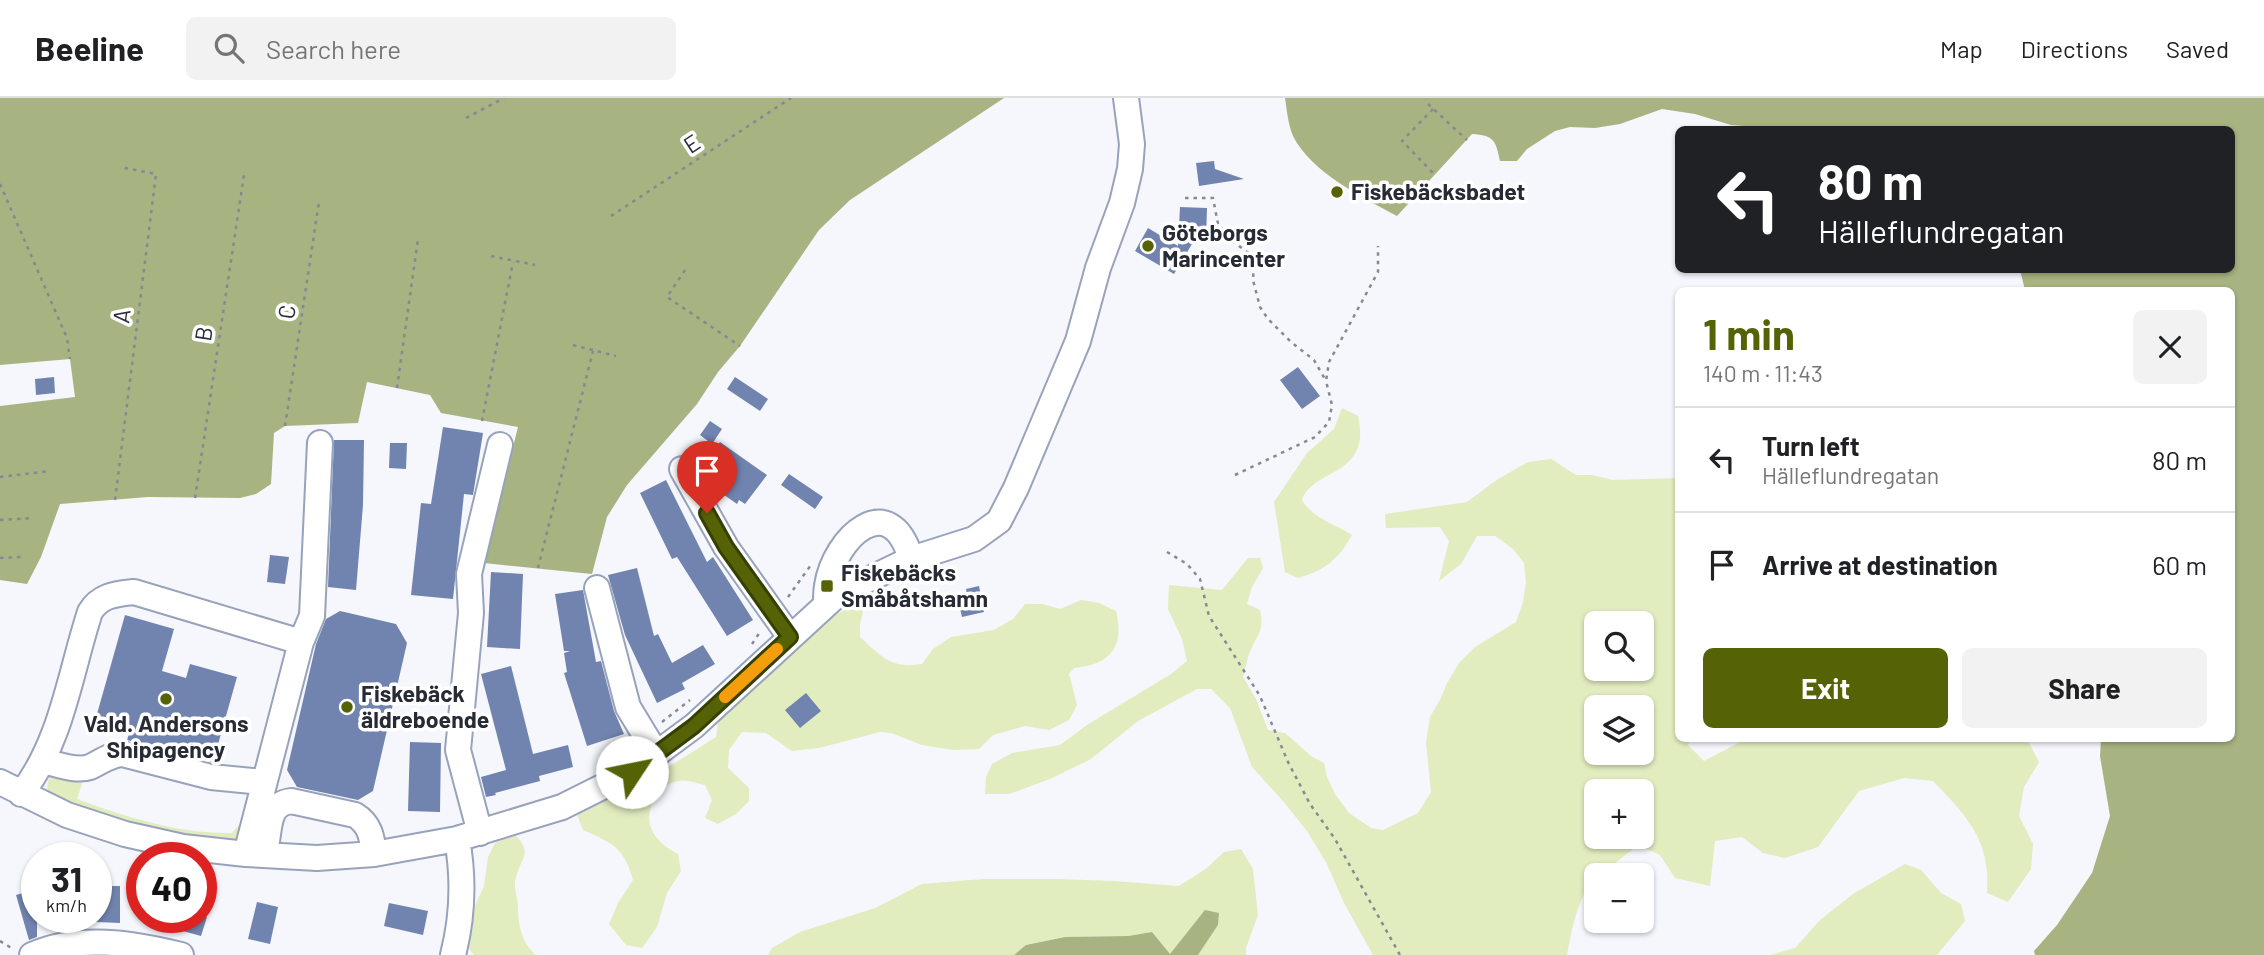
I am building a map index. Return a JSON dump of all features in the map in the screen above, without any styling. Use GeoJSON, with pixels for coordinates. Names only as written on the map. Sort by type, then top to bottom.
{"type":"FeatureCollection","features":[{"type":"Feature","properties":{"kind":"street"},"geometry":{"type":"LineString","coordinates":[[301,642],[134,592],[104,597],[95,603],[90,612],[59,719],[43,761],[11,788],[67,815],[125,834],[183,846],[306,858],[374,854],[469,836],[562,807],[596,792],[657,755],[694,726],[826,603],[850,587],[911,559],[974,539],[999,521],[1077,341],[1098,268],[1122,203],[1130,169],[1132,144],[1126,98]]}},
{"type":"Feature","properties":{"kind":"street"},"geometry":{"type":"LineString","coordinates":[[255,854],[263,782],[301,642],[312,617],[320,443]]}},
{"type":"Feature","properties":{"kind":"street"},"geometry":{"type":"LineString","coordinates":[[453,955],[469,836],[458,750],[471,613],[469,574],[500,445]]}},
{"type":"Feature","properties":{"kind":"street"},"geometry":{"type":"LineString","coordinates":[[682,469],[726,547],[790,637]]}},
{"type":"Feature","properties":{"kind":"street"},"geometry":{"type":"LineString","coordinates":[[826,603],[827,586],[834,565],[844,547],[860,528],[877,523],[888,524],[899,532],[911,559]]}},
{"type":"Feature","properties":{"kind":"street"},"geometry":{"type":"LineString","coordinates":[[597,588],[628,707],[657,755]]}},
{"type":"Feature","properties":{"kind":"street"},"geometry":{"type":"LineString","coordinates":[[43,761],[79,769],[122,754],[211,777],[263,782]]}},
{"type":"Feature","properties":{"kind":"street"},"geometry":{"type":"LineString","coordinates":[[255,854],[276,807],[282,802],[291,801],[355,815],[362,819],[371,833],[374,854]]}},
{"type":"Feature","properties":{"kind":"street"},"geometry":{"type":"LineString","coordinates":[[24,953],[71,944],[107,943],[150,947],[181,955]]}},
{"type":"Feature","properties":{"kind":"path"},"geometry":{"type":"LineString","coordinates":[[466,118],[504,98]]}},
{"type":"Feature","properties":{"kind":"path","name":"E"},"geometry":{"type":"LineString","coordinates":[[611,216],[791,98]]}},
{"type":"Feature","properties":{"kind":"path"},"geometry":{"type":"LineString","coordinates":[[1428,104],[1467,140]]}},
{"type":"Feature","properties":{"kind":"path"},"geometry":{"type":"LineString","coordinates":[[1433,109],[1402,141],[1435,175]]}},
{"type":"Feature","properties":{"kind":"path","name":"A"},"geometry":{"type":"LineString","coordinates":[[115,500],[156,174],[120,167]]}},
{"type":"Feature","properties":{"kind":"path","name":"B"},"geometry":{"type":"LineString","coordinates":[[195,498],[244,174]]}},
{"type":"Feature","properties":{"kind":"path"},"geometry":{"type":"LineString","coordinates":[[0,184],[67,338],[70,359]]}},
{"type":"Feature","properties":{"kind":"path"},"geometry":{"type":"LineString","coordinates":[[1185,198],[1213,198],[1218,224],[1231,240],[1250,254],[1254,262],[1254,288],[1260,307],[1291,342],[1314,360],[1326,381],[1332,405],[1329,422],[1315,437],[1235,475]]}},
{"type":"Feature","properties":{"kind":"path","name":"C"},"geometry":{"type":"LineString","coordinates":[[285,426],[319,202]]}},
{"type":"Feature","properties":{"kind":"path"},"geometry":{"type":"LineString","coordinates":[[397,388],[418,239]]}},
{"type":"Feature","properties":{"kind":"path"},"geometry":{"type":"LineString","coordinates":[[1326,381],[1329,362],[1378,272],[1378,246]]}},
{"type":"Feature","properties":{"kind":"path"},"geometry":{"type":"LineString","coordinates":[[491,256],[535,265]]}},
{"type":"Feature","properties":{"kind":"path"},"geometry":{"type":"LineString","coordinates":[[482,421],[513,261]]}},
{"type":"Feature","properties":{"kind":"path"},"geometry":{"type":"LineString","coordinates":[[685,270],[667,297],[740,346]]}},
{"type":"Feature","properties":{"kind":"path"},"geometry":{"type":"LineString","coordinates":[[573,345],[615,356]]}},
{"type":"Feature","properties":{"kind":"path"},"geometry":{"type":"LineString","coordinates":[[538,568],[593,351]]}},
{"type":"Feature","properties":{"kind":"path"},"geometry":{"type":"LineString","coordinates":[[0,477],[50,471]]}},
{"type":"Feature","properties":{"kind":"path"},"geometry":{"type":"LineString","coordinates":[[0,520],[34,518]]}},
{"type":"Feature","properties":{"kind":"path"},"geometry":{"type":"LineString","coordinates":[[1167,552],[1187,564],[1200,579],[1209,616],[1260,696],[1288,762],[1310,804],[1335,839],[1400,955]]}},
{"type":"Feature","properties":{"kind":"path"},"geometry":{"type":"LineString","coordinates":[[0,558],[23,557]]}},
{"type":"Feature","properties":{"kind":"path"},"geometry":{"type":"LineString","coordinates":[[0,940],[24,953]]}},
{"type":"Feature","properties":{"kind":"shaded area"},"geometry":{"type":"Polygon","coordinates":[[[0,98],[1004,98],[850,200],[819,230],[697,404],[627,485],[607,517],[592,574],[484,563],[518,427],[441,413],[430,395],[367,382],[358,423],[285,426],[274,433],[271,484],[256,494],[240,498],[148,497],[60,504],[41,557],[27,584],[0,580],[0,406],[75,397],[70,359],[0,365],[0,98]]]}},
{"type":"Feature","properties":{"kind":"shaded area"},"geometry":{"type":"Polygon","coordinates":[[[1285,98],[2264,98],[2264,955],[2035,955],[2034,951],[2057,925],[2092,873],[2110,816],[2100,756],[2101,742],[2235,742],[2235,287],[2024,287],[2021,273],[2235,273],[2235,126],[1743,126],[1662,109],[1620,124],[1595,128],[1570,127],[1555,131],[1527,149],[1517,161],[1500,161],[1493,140],[1472,134],[1397,216],[1339,183],[1312,161],[1293,136],[1285,98]]]}},
{"type":"Feature","properties":{"kind":"shaded area"},"geometry":{"type":"Polygon","coordinates":[[[1342,408],[1358,416],[1360,436],[1357,450],[1350,461],[1308,489],[1302,500],[1318,517],[1352,535],[1330,563],[1298,578],[1285,572],[1274,502],[1307,453],[1334,429],[1342,408]]]}},
{"type":"Feature","properties":{"kind":"shaded area"},"geometry":{"type":"Polygon","coordinates":[[[1551,459],[1576,475],[1592,475],[1613,480],[1675,478],[1675,742],[1690,742],[1688,745],[1704,761],[1740,742],[2029,742],[2039,762],[2024,787],[2019,816],[2033,844],[2031,869],[2008,902],[1987,893],[1984,852],[1974,829],[1933,781],[1904,778],[1859,791],[1818,847],[1785,858],[1763,853],[1742,837],[1715,841],[1710,886],[1675,878],[1660,855],[1647,849],[1654,849],[1654,779],[1584,779],[1584,849],[1633,849],[1615,863],[1584,863],[1584,894],[1573,924],[1567,955],[1373,955],[1344,903],[1327,864],[1307,831],[1252,767],[1230,708],[1211,689],[1197,689],[1138,721],[1091,759],[1050,779],[1009,794],[985,794],[986,777],[992,764],[1012,753],[1060,745],[1187,661],[1182,639],[1168,609],[1169,585],[1222,590],[1248,558],[1260,558],[1263,568],[1252,587],[1247,604],[1260,610],[1261,623],[1243,677],[1256,699],[1268,730],[1285,733],[1311,756],[1324,763],[1335,794],[1349,813],[1371,828],[1383,830],[1418,813],[1431,792],[1426,742],[1430,717],[1459,663],[1475,647],[1516,622],[1526,583],[1524,563],[1513,549],[1495,536],[1477,536],[1461,564],[1439,581],[1449,541],[1440,527],[1386,528],[1385,514],[1467,502],[1498,479],[1528,462],[1551,459]]]}},
{"type":"Feature","properties":{"kind":"shaded area"},"geometry":{"type":"Polygon","coordinates":[[[1081,600],[1099,603],[1116,611],[1118,635],[1112,652],[1105,658],[1097,663],[1074,668],[1069,674],[1077,705],[1069,720],[1049,730],[1025,726],[993,735],[979,749],[953,750],[922,745],[891,733],[880,732],[819,748],[792,751],[766,733],[742,732],[729,750],[728,768],[749,788],[749,801],[736,814],[718,824],[705,818],[712,800],[705,785],[681,781],[671,783],[659,792],[651,806],[649,821],[659,840],[678,854],[681,871],[667,893],[657,927],[642,948],[626,945],[609,924],[618,903],[633,880],[621,853],[609,843],[583,830],[576,812],[675,763],[716,737],[718,723],[728,706],[828,620],[858,605],[863,612],[860,637],[888,660],[911,665],[922,664],[933,649],[951,637],[994,630],[1013,619],[1025,604],[1042,604],[1060,609],[1081,600]]]}},
{"type":"Feature","properties":{"kind":"shaded area"},"geometry":{"type":"Polygon","coordinates":[[[52,774],[77,775],[83,781],[77,799],[153,823],[212,833],[232,833],[239,825],[245,824],[240,839],[231,844],[105,819],[49,795],[48,784],[52,774]]]}},
{"type":"Feature","properties":{"kind":"shaded area"},"geometry":{"type":"Polygon","coordinates":[[[514,834],[525,851],[515,884],[520,926],[527,944],[536,955],[474,955],[468,947],[472,912],[484,886],[488,857],[495,843],[514,834]]]}},
{"type":"Feature","properties":{"kind":"shaded area"},"geometry":{"type":"Polygon","coordinates":[[[1241,849],[1253,869],[1258,915],[1246,955],[1198,955],[1218,925],[1219,913],[1170,954],[1152,932],[1128,936],[1065,937],[1026,945],[1014,955],[768,955],[772,948],[800,932],[875,908],[922,884],[983,879],[1058,879],[1179,886],[1207,868],[1224,852],[1241,849]]]}},
{"type":"Feature","properties":{"kind":"shaded area"},"geometry":{"type":"Polygon","coordinates":[[[1905,864],[1921,870],[1941,893],[1961,904],[1965,921],[1937,955],[1770,955],[1795,948],[1820,920],[1853,894],[1905,864]]]}},
{"type":"Feature","properties":{"kind":"shaded area"},"geometry":{"type":"Polygon","coordinates":[[[1205,910],[1219,913],[1218,925],[1198,955],[1014,955],[1026,945],[1065,937],[1128,936],[1152,932],[1170,954],[1205,910]]]}},
{"type":"Feature","properties":{"kind":"building"},"geometry":{"type":"Polygon","coordinates":[[[1214,161],[1215,169],[1244,179],[1199,186],[1196,163],[1214,161]]]}},
{"type":"Feature","properties":{"kind":"building"},"geometry":{"type":"Polygon","coordinates":[[[1180,207],[1207,208],[1206,239],[1195,239],[1174,274],[1135,251],[1148,228],[1178,246],[1180,207]]]}},
{"type":"Feature","properties":{"kind":"building"},"geometry":{"type":"Polygon","coordinates":[[[1298,367],[1320,396],[1302,409],[1280,380],[1298,367]]]}},
{"type":"Feature","properties":{"kind":"building"},"geometry":{"type":"Polygon","coordinates":[[[54,377],[55,393],[36,395],[35,379],[54,377]]]}},
{"type":"Feature","properties":{"kind":"building"},"geometry":{"type":"Polygon","coordinates":[[[735,377],[768,399],[760,411],[727,389],[735,377]]]}},
{"type":"Feature","properties":{"kind":"building"},"geometry":{"type":"Polygon","coordinates":[[[710,421],[722,429],[712,444],[700,435],[710,421]]]}},
{"type":"Feature","properties":{"kind":"building"},"geometry":{"type":"Polygon","coordinates":[[[443,427],[483,433],[473,495],[464,494],[453,599],[411,595],[421,503],[431,504],[443,427]]]}},
{"type":"Feature","properties":{"kind":"building"},"geometry":{"type":"Polygon","coordinates":[[[334,440],[364,440],[363,505],[356,590],[328,587],[334,440]]]}},
{"type":"Feature","properties":{"kind":"building"},"geometry":{"type":"Polygon","coordinates":[[[720,442],[767,475],[745,504],[739,500],[737,504],[707,483],[700,470],[720,442]]]}},
{"type":"Feature","properties":{"kind":"building"},"geometry":{"type":"Polygon","coordinates":[[[390,443],[407,443],[406,469],[389,468],[390,443]]]}},
{"type":"Feature","properties":{"kind":"building"},"geometry":{"type":"Polygon","coordinates":[[[789,474],[823,497],[815,509],[781,485],[789,474]]]}},
{"type":"Feature","properties":{"kind":"building"},"geometry":{"type":"Polygon","coordinates":[[[666,480],[707,562],[713,557],[753,620],[727,636],[677,557],[672,559],[640,493],[666,480]]]}},
{"type":"Feature","properties":{"kind":"building"},"geometry":{"type":"Polygon","coordinates":[[[270,555],[289,557],[285,584],[267,582],[270,555]]]}},
{"type":"Feature","properties":{"kind":"building"},"geometry":{"type":"Polygon","coordinates":[[[637,568],[654,636],[658,634],[672,663],[703,645],[715,664],[682,683],[685,689],[657,703],[625,635],[608,575],[637,568]]]}},
{"type":"Feature","properties":{"kind":"building"},"geometry":{"type":"Polygon","coordinates":[[[491,572],[523,574],[520,649],[487,647],[491,572]]]}},
{"type":"Feature","properties":{"kind":"building"},"geometry":{"type":"Polygon","coordinates":[[[979,586],[984,612],[962,617],[957,596],[967,594],[966,589],[979,586]]]}},
{"type":"Feature","properties":{"kind":"building"},"geometry":{"type":"Polygon","coordinates":[[[583,590],[596,662],[601,661],[614,711],[624,734],[587,746],[564,673],[567,672],[564,653],[570,651],[564,651],[555,594],[583,590]]]}},
{"type":"Feature","properties":{"kind":"building","name":"Fiskebäck äldreboende"},"geometry":{"type":"Polygon","coordinates":[[[340,611],[396,624],[407,643],[373,791],[358,800],[297,787],[287,770],[316,644],[326,619],[340,611]]]}},
{"type":"Feature","properties":{"kind":"building","name":"Vald. Andersons Shipagency"},"geometry":{"type":"Polygon","coordinates":[[[125,615],[174,629],[162,671],[186,678],[190,664],[237,677],[213,762],[127,740],[130,731],[95,721],[125,615]]]}},
{"type":"Feature","properties":{"kind":"building"},"geometry":{"type":"Polygon","coordinates":[[[511,666],[533,754],[568,745],[573,767],[539,776],[540,781],[486,797],[481,777],[506,770],[481,674],[511,666]]]}},
{"type":"Feature","properties":{"kind":"building"},"geometry":{"type":"Polygon","coordinates":[[[806,693],[821,711],[800,728],[785,710],[806,693]]]}},
{"type":"Feature","properties":{"kind":"building"},"geometry":{"type":"Polygon","coordinates":[[[410,742],[441,743],[440,812],[408,811],[410,742]]]}},
{"type":"Feature","properties":{"kind":"building"},"geometry":{"type":"Polygon","coordinates":[[[112,886],[120,886],[120,923],[112,923],[112,886]]]}},
{"type":"Feature","properties":{"kind":"building"},"geometry":{"type":"Polygon","coordinates":[[[21,894],[21,912],[16,895],[21,894]]]}},
{"type":"Feature","properties":{"kind":"building"},"geometry":{"type":"Polygon","coordinates":[[[257,902],[278,907],[270,944],[248,939],[257,902]]]}},
{"type":"Feature","properties":{"kind":"building"},"geometry":{"type":"Polygon","coordinates":[[[389,903],[428,911],[423,935],[384,926],[389,903]]]}},
{"type":"Feature","properties":{"kind":"building"},"geometry":{"type":"Polygon","coordinates":[[[27,933],[37,933],[37,937],[29,940],[27,933]]]}},
{"type":"Feature","properties":{"kind":"slow traffic"},"geometry":{"type":"LineString","coordinates":[[725,697],[777,649]]}},
{"type":"Feature","properties":{"kind":"place","name":"Fiskebäcksbadet"},"geometry":{"type":"Point","coordinates":[1337,192]}},
{"type":"Feature","properties":{"kind":"place","name":"Göteborgs Marincenter"},"geometry":{"type":"Point","coordinates":[1148,246]}},
{"type":"Feature","properties":{"kind":"place","name":"Fiskebäcks Småbåtshamn"},"geometry":{"type":"Point","coordinates":[827,586]}},
{"type":"Feature","properties":{"kind":"place","name":"Vald. Andersons Shipagency"},"geometry":{"type":"Point","coordinates":[166,699]}},
{"type":"Feature","properties":{"kind":"place","name":"Fiskebäck äldreboende"},"geometry":{"type":"Point","coordinates":[347,707]}},
{"type":"Feature","properties":{"kind":"route"},"geometry":{"type":"LineString","coordinates":[[632,772],[694,726],[790,637],[726,547],[707,513]]}}]}
